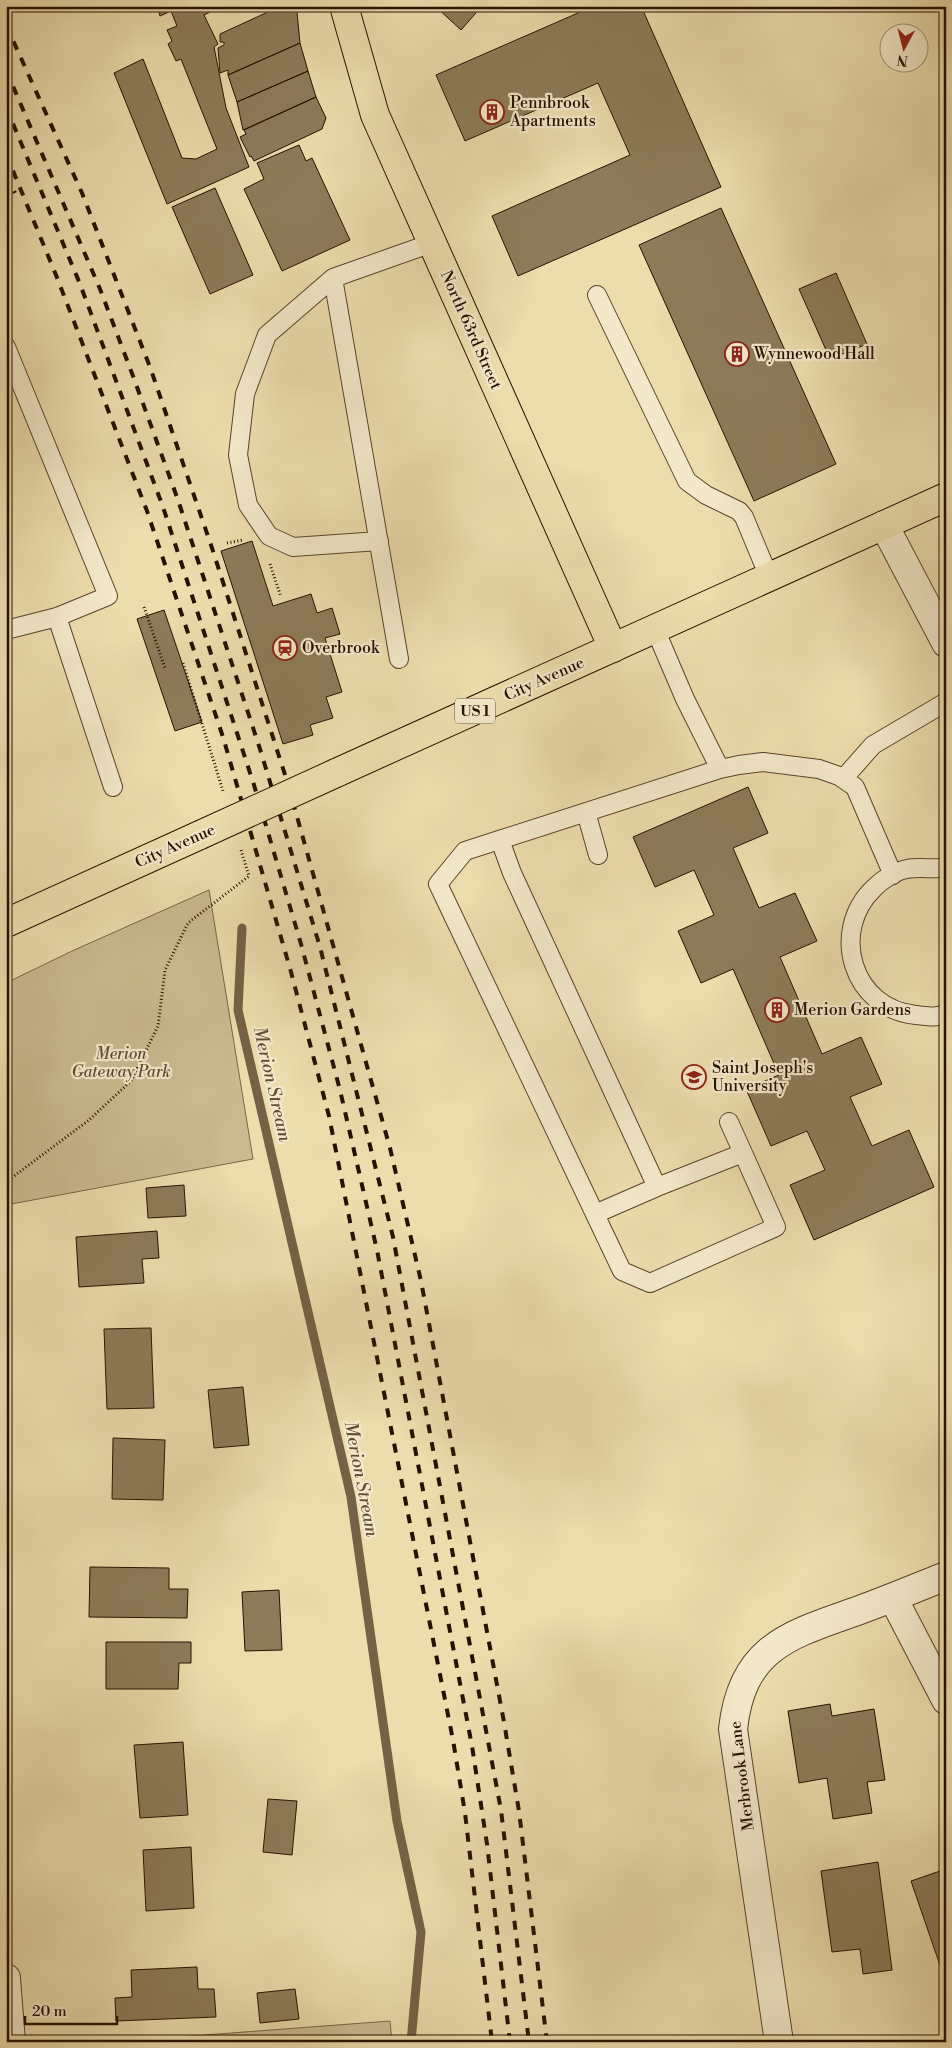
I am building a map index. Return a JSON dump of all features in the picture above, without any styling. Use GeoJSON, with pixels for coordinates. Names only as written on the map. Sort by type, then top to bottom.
{"type":"FeatureCollection","features":[{"type":"Feature","properties":{"kind":"main road","name":"North 63rd Street"},"geometry":{"type":"LineString","coordinates":[[344,6],[375,115],[613,648]]}},
{"type":"Feature","properties":{"kind":"main road","name":"City Avenue"},"geometry":{"type":"LineString","coordinates":[[6,924],[946,497]]}},
{"type":"Feature","properties":{"kind":"street"},"geometry":{"type":"LineString","coordinates":[[884,525],[946,643]]}},
{"type":"Feature","properties":{"kind":"street","name":"Merbrook Lane"},"geometry":{"type":"LineString","coordinates":[[779,2042],[733,1729],[741,1688],[756,1664],[774,1646],[802,1630],[893,1598],[946,1576]]}},
{"type":"Feature","properties":{"kind":"street"},"geometry":{"type":"LineString","coordinates":[[893,1598],[946,1700]]}},
{"type":"Feature","properties":{"kind":"street"},"geometry":{"type":"LineString","coordinates":[[6,1978],[11,2042]]}},
{"type":"Feature","properties":{"kind":"lane"},"geometry":{"type":"LineString","coordinates":[[378,541],[293,547],[269,536],[248,505],[238,456],[245,394],[267,336],[334,278],[432,243]]}},
{"type":"Feature","properties":{"kind":"lane"},"geometry":{"type":"LineString","coordinates":[[334,278],[399,659]]}},
{"type":"Feature","properties":{"kind":"lane"},"geometry":{"type":"LineString","coordinates":[[597,294],[687,481],[706,495],[739,511],[744,517],[769,577]]}},
{"type":"Feature","properties":{"kind":"lane"},"geometry":{"type":"LineString","coordinates":[[6,347],[108,596],[56,618],[6,630]]}},
{"type":"Feature","properties":{"kind":"lane"},"geometry":{"type":"LineString","coordinates":[[56,618],[113,787]]}},
{"type":"Feature","properties":{"kind":"lane"},"geometry":{"type":"LineString","coordinates":[[655,629],[685,699],[720,769]]}},
{"type":"Feature","properties":{"kind":"lane"},"geometry":{"type":"LineString","coordinates":[[843,780],[873,745],[946,702]]}},
{"type":"Feature","properties":{"kind":"lane"},"geometry":{"type":"LineString","coordinates":[[729,1122],[776,1227],[650,1283],[622,1271],[438,884],[465,851],[720,769],[763,762],[819,769],[855,787],[893,875]]}},
{"type":"Feature","properties":{"kind":"lane"},"geometry":{"type":"LineString","coordinates":[[586,812],[598,855]]}},
{"type":"Feature","properties":{"kind":"lane"},"geometry":{"type":"LineString","coordinates":[[500,840],[512,873],[657,1187]]}},
{"type":"Feature","properties":{"kind":"lane"},"geometry":{"type":"LineString","coordinates":[[946,870],[941,868],[905,869],[882,880],[863,898],[852,922],[850,948],[852,964],[864,987],[878,1001],[901,1014],[936,1017],[946,1014]]}},
{"type":"Feature","properties":{"kind":"lane"},"geometry":{"type":"LineString","coordinates":[[595,1214],[657,1187],[743,1154]]}},
{"type":"Feature","properties":{"kind":"path"},"geometry":{"type":"LineString","coordinates":[[144,608],[165,668]]}},
{"type":"Feature","properties":{"kind":"path"},"geometry":{"type":"LineString","coordinates":[[183,663],[223,792]]}},
{"type":"Feature","properties":{"kind":"path"},"geometry":{"type":"LineString","coordinates":[[6,1182],[89,1120],[131,1081],[158,1026],[165,970],[188,923],[249,876],[240,848]]}},
{"type":"Feature","properties":{"kind":"green space","name":"Merion Gateway Park"},"geometry":{"type":"Polygon","coordinates":[[[209,890],[253,1159],[6,1205],[6,983],[72,951],[209,890]]]}},
{"type":"Feature","properties":{"kind":"green space"},"geometry":{"type":"Polygon","coordinates":[[[390,2021],[392,2042],[112,2042],[390,2021]]]}},
{"type":"Feature","properties":{"kind":"building"},"geometry":{"type":"Polygon","coordinates":[[[157,6],[222,6],[204,15],[218,44],[214,47],[226,108],[249,167],[167,204],[114,73],[143,59],[182,158],[196,159],[217,149],[181,59],[176,61],[168,44],[172,41],[167,30],[177,26],[171,11],[160,16],[157,6]]]}},
{"type":"Feature","properties":{"kind":"building"},"geometry":{"type":"Polygon","coordinates":[[[281,6],[289,6],[297,12],[300,43],[228,75],[228,70],[220,73],[218,48],[224,45],[224,42],[220,42],[220,34],[281,6]]]}},
{"type":"Feature","properties":{"kind":"building"},"geometry":{"type":"Polygon","coordinates":[[[435,6],[482,6],[461,30],[435,6]]]}},
{"type":"Feature","properties":{"kind":"building","name":"Pennbrook Apartments"},"geometry":{"type":"Polygon","coordinates":[[[594,6],[641,6],[721,187],[518,276],[492,216],[630,155],[598,83],[465,141],[436,75],[594,6]]]}},
{"type":"Feature","properties":{"kind":"building"},"geometry":{"type":"Polygon","coordinates":[[[300,43],[308,71],[237,102],[228,75],[300,43]]]}},
{"type":"Feature","properties":{"kind":"building"},"geometry":{"type":"Polygon","coordinates":[[[308,71],[316,97],[243,130],[237,102],[308,71]]]}},
{"type":"Feature","properties":{"kind":"building"},"geometry":{"type":"Polygon","coordinates":[[[316,97],[326,118],[322,129],[254,161],[250,157],[240,137],[246,134],[244,130],[316,97]]]}},
{"type":"Feature","properties":{"kind":"building"},"geometry":{"type":"Polygon","coordinates":[[[299,145],[306,161],[312,158],[350,240],[282,271],[244,189],[264,179],[257,163],[299,145]]]}},
{"type":"Feature","properties":{"kind":"building"},"geometry":{"type":"Polygon","coordinates":[[[215,188],[253,275],[210,294],[172,207],[215,188]]]}},
{"type":"Feature","properties":{"kind":"building","name":"Wynnewood Hall"},"geometry":{"type":"Polygon","coordinates":[[[721,208],[836,464],[754,501],[639,245],[721,208]]]}},
{"type":"Feature","properties":{"kind":"building"},"geometry":{"type":"Polygon","coordinates":[[[836,273],[867,344],[830,359],[799,289],[836,273]]]}},
{"type":"Feature","properties":{"kind":"building","name":"Overbrook"},"geometry":{"type":"Polygon","coordinates":[[[252,541],[273,606],[311,594],[317,613],[332,608],[340,634],[325,638],[342,692],[326,697],[333,718],[310,725],[313,735],[283,744],[221,551],[252,541]]]}},
{"type":"Feature","properties":{"kind":"building"},"geometry":{"type":"Polygon","coordinates":[[[164,610],[202,722],[175,731],[137,619],[164,610]]]}},
{"type":"Feature","properties":{"kind":"building","name":"Merion Gardens"},"geometry":{"type":"Polygon","coordinates":[[[748,787],[768,833],[733,848],[759,908],[795,893],[817,941],[780,957],[822,1054],[861,1037],[882,1084],[850,1097],[872,1146],[909,1130],[934,1187],[814,1240],[790,1185],[825,1170],[807,1131],[771,1146],[746,1089],[779,1075],[733,969],[701,983],[678,931],[714,915],[694,870],[655,887],[633,837],[748,787]]]}},
{"type":"Feature","properties":{"kind":"building"},"geometry":{"type":"Polygon","coordinates":[[[184,1185],[186,1216],[148,1218],[146,1188],[184,1185]]]}},
{"type":"Feature","properties":{"kind":"building"},"geometry":{"type":"Polygon","coordinates":[[[157,1231],[159,1258],[142,1259],[144,1283],[79,1287],[76,1237],[157,1231]]]}},
{"type":"Feature","properties":{"kind":"building"},"geometry":{"type":"Polygon","coordinates":[[[151,1328],[154,1408],[107,1409],[104,1329],[151,1328]]]}},
{"type":"Feature","properties":{"kind":"building"},"geometry":{"type":"Polygon","coordinates":[[[243,1387],[249,1445],[214,1448],[208,1390],[243,1387]]]}},
{"type":"Feature","properties":{"kind":"building"},"geometry":{"type":"Polygon","coordinates":[[[113,1438],[165,1440],[163,1500],[112,1499],[113,1438]]]}},
{"type":"Feature","properties":{"kind":"building"},"geometry":{"type":"Polygon","coordinates":[[[90,1567],[169,1568],[169,1589],[188,1589],[187,1618],[89,1617],[90,1567]]]}},
{"type":"Feature","properties":{"kind":"building"},"geometry":{"type":"Polygon","coordinates":[[[279,1590],[282,1650],[245,1651],[242,1592],[279,1590]]]}},
{"type":"Feature","properties":{"kind":"building"},"geometry":{"type":"Polygon","coordinates":[[[106,1642],[191,1642],[191,1663],[179,1663],[178,1689],[106,1689],[106,1642]]]}},
{"type":"Feature","properties":{"kind":"building"},"geometry":{"type":"Polygon","coordinates":[[[830,1704],[832,1716],[874,1709],[885,1780],[867,1782],[872,1813],[833,1819],[827,1778],[799,1783],[788,1711],[830,1704]]]}},
{"type":"Feature","properties":{"kind":"building"},"geometry":{"type":"Polygon","coordinates":[[[183,1742],[188,1815],[140,1818],[134,1745],[183,1742]]]}},
{"type":"Feature","properties":{"kind":"building"},"geometry":{"type":"Polygon","coordinates":[[[268,1799],[297,1801],[292,1855],[263,1852],[268,1799]]]}},
{"type":"Feature","properties":{"kind":"building"},"geometry":{"type":"Polygon","coordinates":[[[191,1847],[194,1908],[146,1911],[143,1850],[191,1847]]]}},
{"type":"Feature","properties":{"kind":"building"},"geometry":{"type":"Polygon","coordinates":[[[878,1862],[892,1970],[863,1974],[860,1949],[832,1952],[821,1871],[878,1862]]]}},
{"type":"Feature","properties":{"kind":"building"},"geometry":{"type":"Polygon","coordinates":[[[946,1869],[946,1973],[943,1974],[911,1881],[946,1869]]]}},
{"type":"Feature","properties":{"kind":"building"},"geometry":{"type":"Polygon","coordinates":[[[197,1967],[198,1989],[214,1989],[216,2017],[116,2021],[115,1998],[132,1997],[131,1970],[197,1967]]]}},
{"type":"Feature","properties":{"kind":"building"},"geometry":{"type":"Polygon","coordinates":[[[295,1989],[299,2019],[260,2023],[257,1993],[295,1989]]]}},
{"type":"Feature","properties":{"kind":"waterway","name":"Merion Stream"},"geometry":{"type":"LineString","coordinates":[[242,928],[238,1010],[351,1497],[397,1821],[421,1932],[411,2042]]}},
{"type":"Feature","properties":{"kind":"railway"},"geometry":{"type":"LineString","coordinates":[[6,25],[82,193],[150,367],[212,548],[287,781],[390,1148],[421,1281],[504,1722],[519,1811],[547,2042]]}},
{"type":"Feature","properties":{"kind":"railway"},"geometry":{"type":"LineString","coordinates":[[6,70],[100,289],[178,500],[260,749],[320,947],[393,1237],[501,1810],[529,2042]]}},
{"type":"Feature","properties":{"kind":"railway"},"geometry":{"type":"LineString","coordinates":[[6,107],[80,284],[163,507],[254,785],[301,944],[340,1090],[377,1250],[472,1746],[487,1844],[510,2042]]}},
{"type":"Feature","properties":{"kind":"railway"},"geometry":{"type":"LineString","coordinates":[[6,154],[56,275],[147,511],[223,737],[291,972],[329,1116],[453,1740],[465,1813],[492,2042]]}},
{"type":"Feature","properties":{"kind":"railway"},"geometry":{"type":"LineString","coordinates":[[6,175],[15,193]]}},
{"type":"Feature","properties":{"kind":"place","name":"Pennbrook Apartments"},"geometry":{"type":"Point","coordinates":[492,112]}},
{"type":"Feature","properties":{"kind":"place","name":"Wynnewood Hall"},"geometry":{"type":"Point","coordinates":[737,354]}},
{"type":"Feature","properties":{"kind":"place","name":"Overbrook"},"geometry":{"type":"Point","coordinates":[285,648]}},
{"type":"Feature","properties":{"kind":"place","name":"Merion Gardens"},"geometry":{"type":"Point","coordinates":[777,1010]}},
{"type":"Feature","properties":{"kind":"place","name":"Saint Joseph's University"},"geometry":{"type":"Point","coordinates":[694,1077]}}]}
